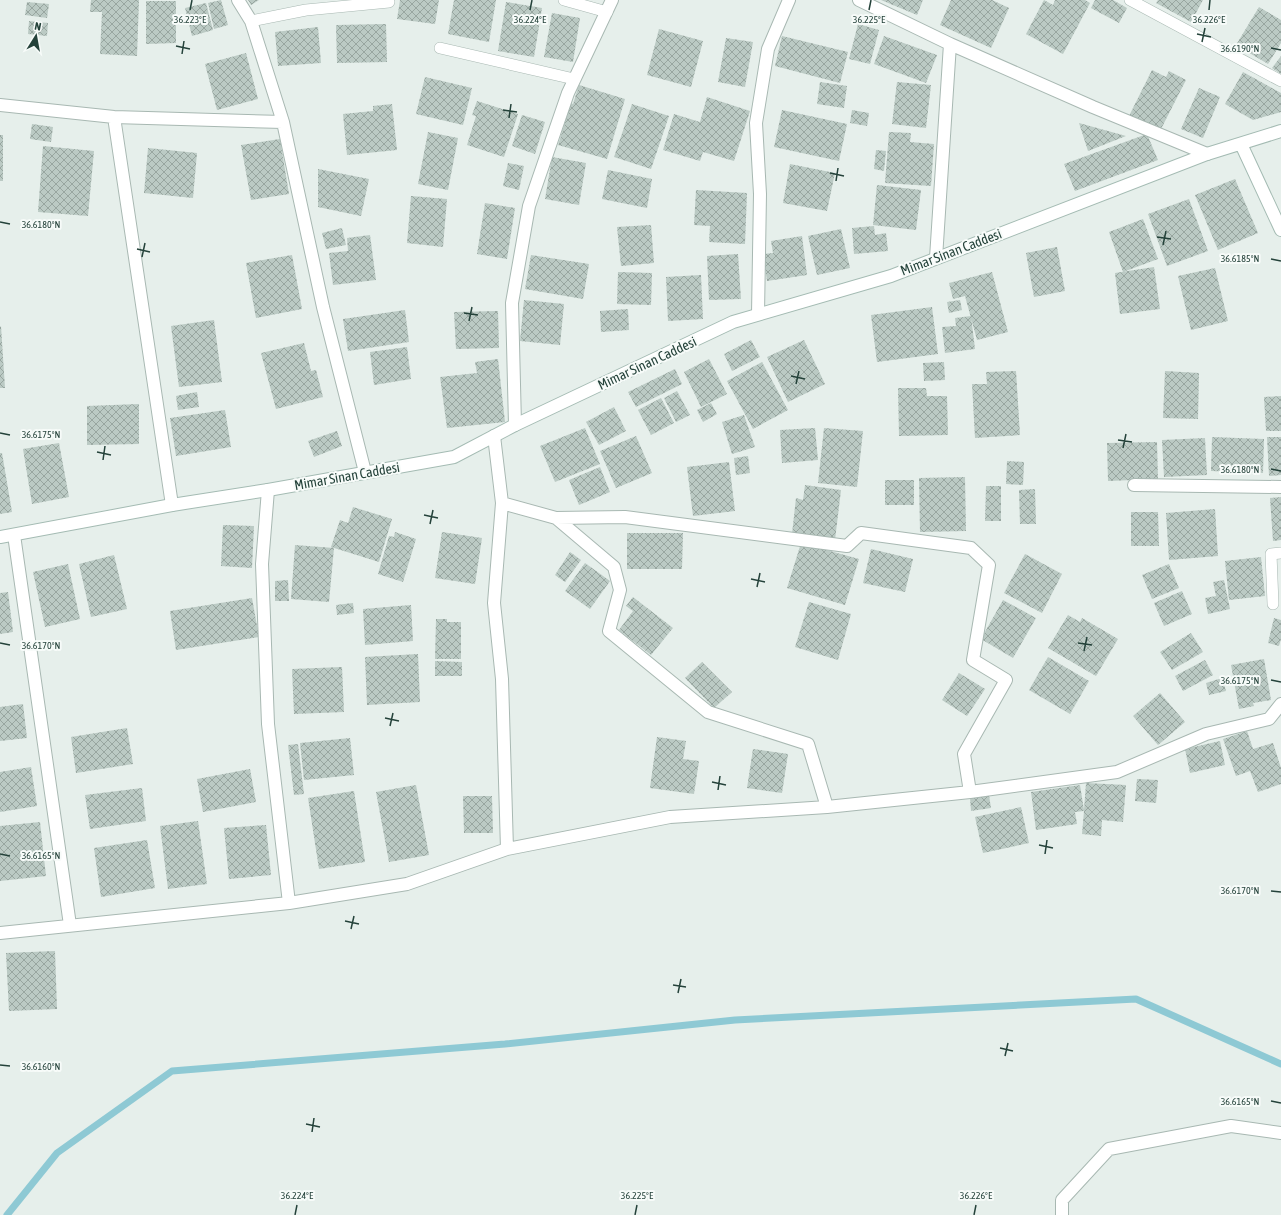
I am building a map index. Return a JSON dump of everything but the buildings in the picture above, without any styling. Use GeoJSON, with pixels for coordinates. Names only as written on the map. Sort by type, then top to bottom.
{"type":"FeatureCollection","features":[{"type":"Feature","properties":{"kind":"street"},"geometry":{"type":"LineString","coordinates":[[238,0],[251,21],[283,122],[323,307],[365,472]]}},
{"type":"Feature","properties":{"kind":"street"},"geometry":{"type":"LineString","coordinates":[[515,425],[512,303],[529,206],[568,93],[612,0]]}},
{"type":"Feature","properties":{"kind":"street"},"geometry":{"type":"LineString","coordinates":[[758,314],[760,194],[756,123],[768,49],[789,0]]}},
{"type":"Feature","properties":{"kind":"street"},"geometry":{"type":"LineString","coordinates":[[859,0],[950,44],[1093,107],[1207,154]]}},
{"type":"Feature","properties":{"kind":"street"},"geometry":{"type":"LineString","coordinates":[[936,258],[950,44]]}},
{"type":"Feature","properties":{"kind":"street"},"geometry":{"type":"LineString","coordinates":[[0,105],[114,116],[283,122]]}},
{"type":"Feature","properties":{"kind":"street"},"geometry":{"type":"LineString","coordinates":[[114,116],[172,505]]}},
{"type":"Feature","properties":{"kind":"street","name":"Mimar Sinan Caddesi"},"geometry":{"type":"LineString","coordinates":[[0,537],[172,505],[268,490],[454,457],[515,425],[733,322],[891,276],[1207,154],[1281,131]]}},
{"type":"Feature","properties":{"kind":"street"},"geometry":{"type":"LineString","coordinates":[[1241,144],[1281,230]]}},
{"type":"Feature","properties":{"kind":"street"},"geometry":{"type":"LineString","coordinates":[[494,436],[502,503],[494,603],[502,679],[507,848]]}},
{"type":"Feature","properties":{"kind":"street"},"geometry":{"type":"LineString","coordinates":[[1134,485],[1281,487]]}},
{"type":"Feature","properties":{"kind":"street"},"geometry":{"type":"LineString","coordinates":[[268,490],[262,564],[268,724],[289,903]]}},
{"type":"Feature","properties":{"kind":"street"},"geometry":{"type":"LineString","coordinates":[[502,503],[556,518],[625,516],[847,546],[861,532],[971,548],[989,565],[973,660],[1006,680],[964,754],[970,792]]}},
{"type":"Feature","properties":{"kind":"street"},"geometry":{"type":"LineString","coordinates":[[556,518],[614,567],[620,590],[608,631],[708,712],[808,744],[827,807]]}},
{"type":"Feature","properties":{"kind":"street"},"geometry":{"type":"LineString","coordinates":[[14,535],[70,925]]}},
{"type":"Feature","properties":{"kind":"street"},"geometry":{"type":"LineString","coordinates":[[0,933],[289,903],[407,884],[507,848],[670,818],[827,807],[970,792],[1118,772],[1206,734],[1269,719],[1281,704]]}},
{"type":"Feature","properties":{"kind":"street"},"geometry":{"type":"LineString","coordinates":[[1062,1215],[1062,1200],[1109,1149],[1231,1126],[1281,1133]]}},
{"type":"Feature","properties":{"kind":"lane"},"geometry":{"type":"LineString","coordinates":[[564,0],[607,12]]}},
{"type":"Feature","properties":{"kind":"lane"},"geometry":{"type":"LineString","coordinates":[[1130,0],[1281,81]]}},
{"type":"Feature","properties":{"kind":"lane"},"geometry":{"type":"LineString","coordinates":[[251,21],[306,10],[389,2]]}},
{"type":"Feature","properties":{"kind":"lane"},"geometry":{"type":"LineString","coordinates":[[440,48],[574,79]]}},
{"type":"Feature","properties":{"kind":"lane"},"geometry":{"type":"LineString","coordinates":[[1273,604],[1271,554],[1281,553]]}},
{"type":"Feature","properties":{"kind":"waterway"},"geometry":{"type":"LineString","coordinates":[[7,1215],[57,1153],[172,1071],[505,1044],[735,1020],[1136,999],[1281,1064]]}}]}
